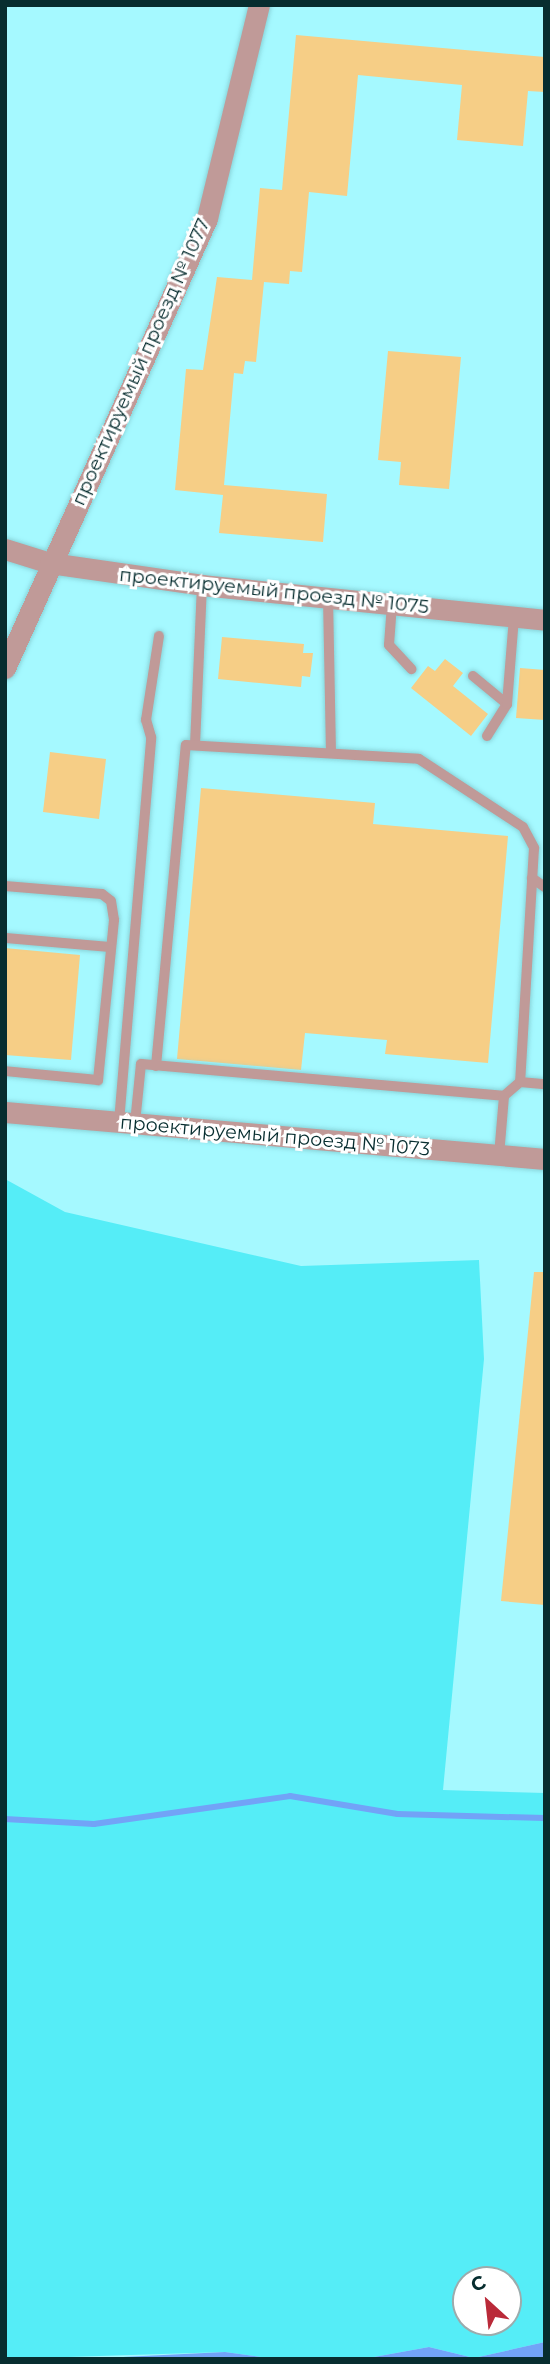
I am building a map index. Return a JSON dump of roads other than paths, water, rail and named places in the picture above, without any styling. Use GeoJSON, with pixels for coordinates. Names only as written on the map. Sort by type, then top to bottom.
{"type":"FeatureCollection","features":[{"type":"Feature","properties":{"kind":"street","name":"проектируемый проезд № 1077"},"geometry":{"type":"LineString","coordinates":[[5,668],[206,218],[259,5]]}},
{"type":"Feature","properties":{"kind":"street","name":"проектируемый проезд № 1075"},"geometry":{"type":"LineString","coordinates":[[5,549],[50,563],[202,585],[545,620]]}},
{"type":"Feature","properties":{"kind":"street","name":"проектируемый проезд № 1073"},"geometry":{"type":"LineString","coordinates":[[5,1112],[545,1159]]}},
{"type":"Feature","properties":{"kind":"lane"},"geometry":{"type":"LineString","coordinates":[[195,745],[202,585]]}},
{"type":"Feature","properties":{"kind":"lane"},"geometry":{"type":"LineString","coordinates":[[328,597],[331,753]]}},
{"type":"Feature","properties":{"kind":"lane"},"geometry":{"type":"LineString","coordinates":[[392,604],[389,645],[411,669]]}},
{"type":"Feature","properties":{"kind":"lane"},"geometry":{"type":"LineString","coordinates":[[487,736],[507,704],[514,617]]}},
{"type":"Feature","properties":{"kind":"lane"},"geometry":{"type":"LineString","coordinates":[[127,1123],[151,737],[146,720],[159,636]]}},
{"type":"Feature","properties":{"kind":"lane"},"geometry":{"type":"LineString","coordinates":[[473,676],[507,704]]}},
{"type":"Feature","properties":{"kind":"lane"},"geometry":{"type":"LineString","coordinates":[[156,1066],[186,745],[419,758],[523,827],[534,848],[520,1082],[504,1096],[499,1155]]}},
{"type":"Feature","properties":{"kind":"lane"},"geometry":{"type":"LineString","coordinates":[[532,878],[545,887]]}},
{"type":"Feature","properties":{"kind":"lane"},"geometry":{"type":"LineString","coordinates":[[5,886],[102,894],[111,901],[111,947],[98,1080],[5,1071]]}},
{"type":"Feature","properties":{"kind":"lane"},"geometry":{"type":"LineString","coordinates":[[5,938],[111,947]]}},
{"type":"Feature","properties":{"kind":"lane"},"geometry":{"type":"LineString","coordinates":[[127,1123],[141,1065],[504,1096]]}},
{"type":"Feature","properties":{"kind":"lane"},"geometry":{"type":"LineString","coordinates":[[520,1082],[545,1084]]}},
{"type":"Feature","properties":{"kind":"waterway"},"geometry":{"type":"LineString","coordinates":[[5,1819],[94,1824],[290,1796],[398,1814],[545,1818]]}}]}
